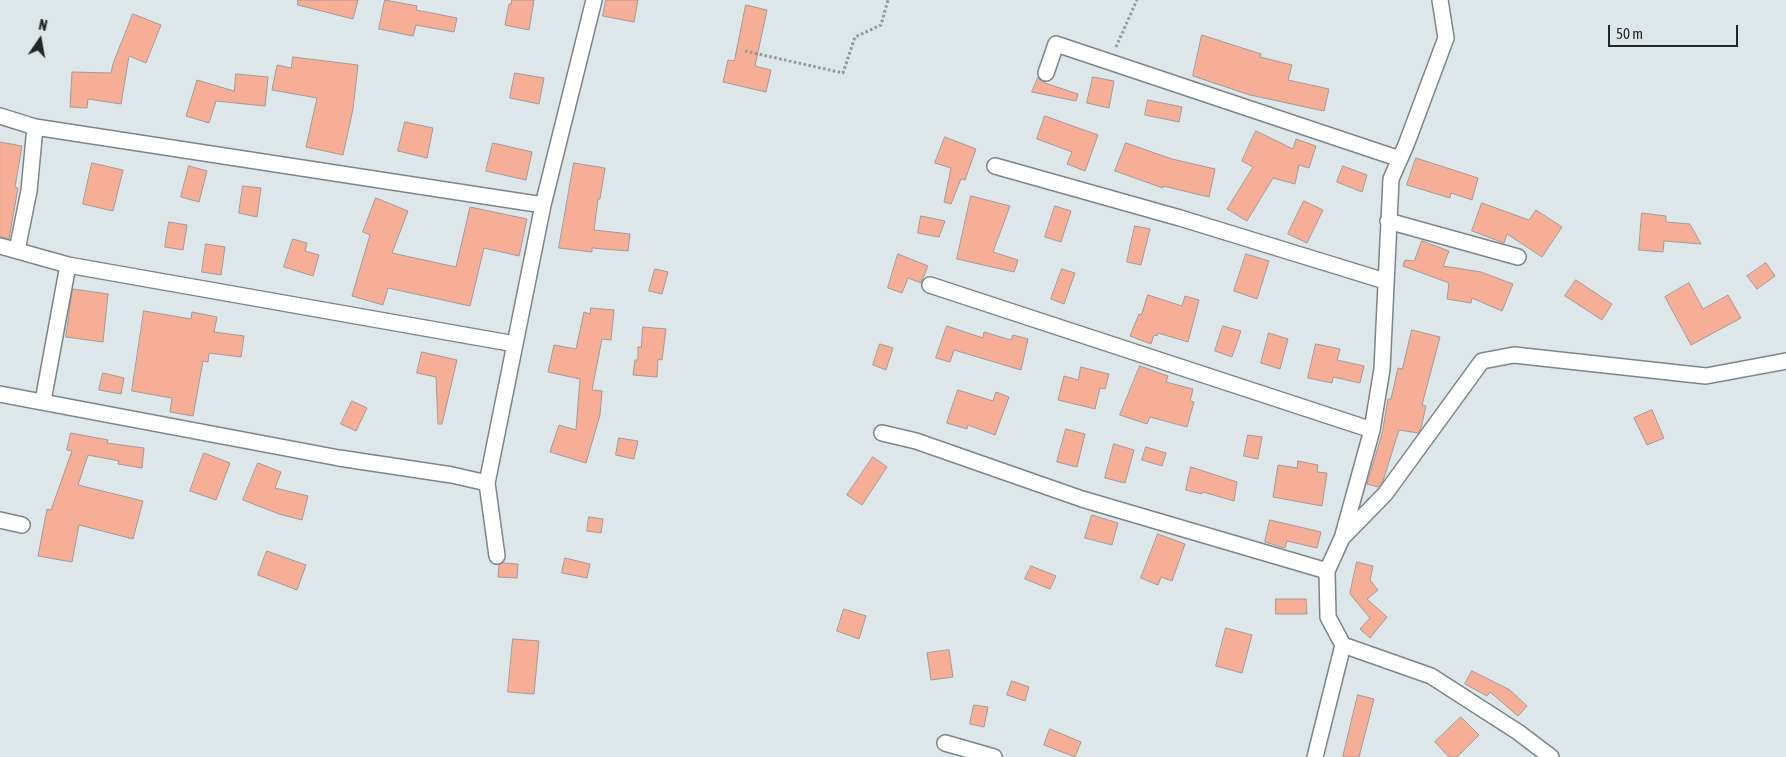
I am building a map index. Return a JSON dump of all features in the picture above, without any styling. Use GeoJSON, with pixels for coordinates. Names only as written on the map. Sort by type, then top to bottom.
{"type":"FeatureCollection","features":[{"type":"Feature","properties":{"kind":"street"},"geometry":{"type":"LineString","coordinates":[[497,556],[487,483],[543,205],[594,0]]}},
{"type":"Feature","properties":{"kind":"street"},"geometry":{"type":"LineString","coordinates":[[1316,757],[1343,645],[1328,617],[1327,571],[1342,538],[1372,430],[1382,369],[1391,179],[1446,38],[1440,0]]}},
{"type":"Feature","properties":{"kind":"street"},"geometry":{"type":"LineString","coordinates":[[1046,73],[1056,44],[1400,159]]}},
{"type":"Feature","properties":{"kind":"street"},"geometry":{"type":"LineString","coordinates":[[0,116],[35,127],[543,205]]}},
{"type":"Feature","properties":{"kind":"street"},"geometry":{"type":"LineString","coordinates":[[18,250],[28,191],[35,127]]}},
{"type":"Feature","properties":{"kind":"street"},"geometry":{"type":"LineString","coordinates":[[994,166],[1180,218],[1385,281]]}},
{"type":"Feature","properties":{"kind":"street"},"geometry":{"type":"LineString","coordinates":[[1388,221],[1518,256]]}},
{"type":"Feature","properties":{"kind":"street"},"geometry":{"type":"LineString","coordinates":[[0,246],[68,266],[515,344]]}},
{"type":"Feature","properties":{"kind":"street"},"geometry":{"type":"LineString","coordinates":[[44,401],[68,266]]}},
{"type":"Feature","properties":{"kind":"street"},"geometry":{"type":"LineString","coordinates":[[930,285],[1372,430]]}},
{"type":"Feature","properties":{"kind":"street"},"geometry":{"type":"LineString","coordinates":[[1342,538],[1385,494],[1482,361],[1514,355],[1706,376],[1786,361]]}},
{"type":"Feature","properties":{"kind":"street"},"geometry":{"type":"LineString","coordinates":[[0,394],[329,456],[452,475],[487,483]]}},
{"type":"Feature","properties":{"kind":"street"},"geometry":{"type":"LineString","coordinates":[[882,433],[916,441],[1082,499],[1327,571]]}},
{"type":"Feature","properties":{"kind":"street"},"geometry":{"type":"LineString","coordinates":[[0,520],[22,526]]}},
{"type":"Feature","properties":{"kind":"street"},"geometry":{"type":"LineString","coordinates":[[1343,645],[1431,676],[1518,732],[1551,757]]}},
{"type":"Feature","properties":{"kind":"street"},"geometry":{"type":"LineString","coordinates":[[945,743],[994,757]]}},
{"type":"Feature","properties":{"kind":"path"},"geometry":{"type":"LineString","coordinates":[[745,51],[843,73],[855,37],[881,25],[888,0]]}},
{"type":"Feature","properties":{"kind":"path"},"geometry":{"type":"LineString","coordinates":[[1110,62],[1137,0]]}},
{"type":"Feature","properties":{"kind":"building"},"geometry":{"type":"Polygon","coordinates":[[[298,0],[358,0],[353,19],[298,5],[298,0]]]}},
{"type":"Feature","properties":{"kind":"building"},"geometry":{"type":"Polygon","coordinates":[[[385,0],[417,6],[416,10],[457,18],[454,32],[416,25],[413,36],[379,29],[385,0]]]}},
{"type":"Feature","properties":{"kind":"building"},"geometry":{"type":"Polygon","coordinates":[[[512,0],[534,0],[529,30],[505,25],[509,4],[511,4],[512,0]]]}},
{"type":"Feature","properties":{"kind":"building"},"geometry":{"type":"Polygon","coordinates":[[[606,0],[638,0],[634,22],[603,16],[606,0]]]}},
{"type":"Feature","properties":{"kind":"building"},"geometry":{"type":"Polygon","coordinates":[[[746,5],[767,10],[755,66],[771,70],[766,92],[723,82],[728,60],[734,61],[746,5]]]}},
{"type":"Feature","properties":{"kind":"building"},"geometry":{"type":"Polygon","coordinates":[[[133,14],[161,25],[146,63],[129,56],[121,104],[88,99],[87,108],[70,107],[72,72],[111,73],[133,14]]]}},
{"type":"Feature","properties":{"kind":"building"},"geometry":{"type":"Polygon","coordinates":[[[1202,35],[1261,54],[1260,57],[1292,65],[1288,80],[1329,89],[1324,111],[1250,95],[1193,76],[1202,35]]]}},
{"type":"Feature","properties":{"kind":"building"},"geometry":{"type":"Polygon","coordinates":[[[293,57],[358,65],[353,109],[343,155],[306,147],[317,98],[272,90],[277,65],[291,68],[293,57]]]}},
{"type":"Feature","properties":{"kind":"building"},"geometry":{"type":"Polygon","coordinates":[[[515,73],[544,78],[539,104],[510,98],[515,73]]]}},
{"type":"Feature","properties":{"kind":"building"},"geometry":{"type":"Polygon","coordinates":[[[236,74],[268,77],[265,106],[216,101],[209,123],[186,116],[197,80],[234,91],[236,74]]]}},
{"type":"Feature","properties":{"kind":"building"},"geometry":{"type":"Polygon","coordinates":[[[1093,77],[1114,81],[1109,108],[1087,103],[1093,77]]]}},
{"type":"Feature","properties":{"kind":"building"},"geometry":{"type":"Polygon","coordinates":[[[1038,78],[1042,82],[1078,94],[1076,101],[1032,92],[1038,78]]]}},
{"type":"Feature","properties":{"kind":"building"},"geometry":{"type":"Polygon","coordinates":[[[1148,100],[1182,107],[1179,122],[1145,115],[1148,100]]]}},
{"type":"Feature","properties":{"kind":"building"},"geometry":{"type":"Polygon","coordinates":[[[1045,116],[1098,135],[1085,171],[1067,164],[1072,152],[1037,139],[1045,116]]]}},
{"type":"Feature","properties":{"kind":"building"},"geometry":{"type":"Polygon","coordinates":[[[405,122],[433,128],[427,158],[398,151],[405,122]]]}},
{"type":"Feature","properties":{"kind":"building"},"geometry":{"type":"Polygon","coordinates":[[[1256,131],[1293,149],[1296,139],[1316,146],[1309,168],[1299,165],[1295,184],[1273,178],[1247,221],[1227,209],[1253,167],[1242,161],[1256,131]]]}},
{"type":"Feature","properties":{"kind":"building"},"geometry":{"type":"Polygon","coordinates":[[[945,137],[976,149],[965,180],[961,179],[951,204],[944,202],[951,168],[935,163],[945,137]]]}},
{"type":"Feature","properties":{"kind":"building"},"geometry":{"type":"Polygon","coordinates":[[[0,142],[22,146],[15,187],[18,188],[9,239],[0,237],[0,142]]]}},
{"type":"Feature","properties":{"kind":"building"},"geometry":{"type":"Polygon","coordinates":[[[493,143],[532,152],[526,180],[486,171],[493,143]]]}},
{"type":"Feature","properties":{"kind":"building"},"geometry":{"type":"Polygon","coordinates":[[[1126,143],[1172,159],[1215,169],[1209,197],[1163,186],[1163,188],[1115,171],[1126,143]]]}},
{"type":"Feature","properties":{"kind":"building"},"geometry":{"type":"Polygon","coordinates":[[[1416,158],[1478,178],[1472,200],[1451,193],[1450,198],[1407,185],[1416,158]]]}},
{"type":"Feature","properties":{"kind":"building"},"geometry":{"type":"Polygon","coordinates":[[[92,163],[123,170],[113,211],[83,204],[92,163]]]}},
{"type":"Feature","properties":{"kind":"building"},"geometry":{"type":"Polygon","coordinates":[[[574,163],[605,168],[594,230],[630,234],[628,251],[592,248],[592,252],[559,248],[574,163]]]}},
{"type":"Feature","properties":{"kind":"building"},"geometry":{"type":"Polygon","coordinates":[[[189,166],[207,171],[199,202],[181,197],[189,166]]]}},
{"type":"Feature","properties":{"kind":"building"},"geometry":{"type":"Polygon","coordinates":[[[1343,166],[1367,175],[1362,192],[1337,182],[1343,166]]]}},
{"type":"Feature","properties":{"kind":"building"},"geometry":{"type":"Polygon","coordinates":[[[243,186],[261,188],[257,217],[239,213],[243,186]]]}},
{"type":"Feature","properties":{"kind":"building"},"geometry":{"type":"Polygon","coordinates":[[[971,196],[1010,206],[993,252],[1018,260],[1014,272],[957,259],[971,196]]]}},
{"type":"Feature","properties":{"kind":"building"},"geometry":{"type":"Polygon","coordinates":[[[376,198],[408,211],[392,253],[456,267],[470,207],[527,219],[519,256],[484,248],[470,306],[388,288],[383,305],[352,296],[370,235],[363,232],[376,198]]]}},
{"type":"Feature","properties":{"kind":"building"},"geometry":{"type":"Polygon","coordinates":[[[1304,201],[1323,210],[1307,243],[1288,234],[1304,201]]]}},
{"type":"Feature","properties":{"kind":"building"},"geometry":{"type":"Polygon","coordinates":[[[1482,203],[1529,220],[1536,210],[1562,227],[1542,257],[1507,234],[1504,243],[1472,231],[1482,203]]]}},
{"type":"Feature","properties":{"kind":"building"},"geometry":{"type":"Polygon","coordinates":[[[1055,206],[1071,211],[1061,242],[1045,237],[1055,206]]]}},
{"type":"Feature","properties":{"kind":"building"},"geometry":{"type":"Polygon","coordinates":[[[1642,213],[1666,216],[1666,222],[1690,224],[1701,244],[1664,241],[1663,252],[1639,250],[1642,213]]]}},
{"type":"Feature","properties":{"kind":"building"},"geometry":{"type":"Polygon","coordinates":[[[921,216],[945,221],[939,237],[918,233],[921,216]]]}},
{"type":"Feature","properties":{"kind":"building"},"geometry":{"type":"Polygon","coordinates":[[[169,222],[187,225],[183,250],[165,247],[169,222]]]}},
{"type":"Feature","properties":{"kind":"building"},"geometry":{"type":"Polygon","coordinates":[[[1135,226],[1150,229],[1141,265],[1127,262],[1135,226]]]}},
{"type":"Feature","properties":{"kind":"building"},"geometry":{"type":"Polygon","coordinates":[[[293,239],[307,243],[305,251],[319,255],[313,276],[284,267],[293,239]]]}},
{"type":"Feature","properties":{"kind":"building"},"geometry":{"type":"Polygon","coordinates":[[[1422,241],[1449,251],[1443,266],[1481,272],[1513,284],[1502,311],[1472,298],[1471,303],[1447,299],[1449,283],[1403,266],[1405,260],[1414,261],[1422,241]]]}},
{"type":"Feature","properties":{"kind":"building"},"geometry":{"type":"Polygon","coordinates":[[[206,244],[225,247],[221,275],[202,272],[206,244]]]}},
{"type":"Feature","properties":{"kind":"building"},"geometry":{"type":"Polygon","coordinates":[[[898,254],[928,266],[921,283],[908,278],[902,293],[888,288],[898,254]]]}},
{"type":"Feature","properties":{"kind":"building"},"geometry":{"type":"Polygon","coordinates":[[[1246,254],[1269,261],[1257,299],[1234,291],[1246,254]]]}},
{"type":"Feature","properties":{"kind":"building"},"geometry":{"type":"Polygon","coordinates":[[[1766,263],[1775,276],[1757,289],[1747,276],[1766,263]]]}},
{"type":"Feature","properties":{"kind":"building"},"geometry":{"type":"Polygon","coordinates":[[[655,269],[668,272],[662,294],[649,291],[655,269]]]}},
{"type":"Feature","properties":{"kind":"building"},"geometry":{"type":"Polygon","coordinates":[[[1062,269],[1075,273],[1064,304],[1051,299],[1062,269]]]}},
{"type":"Feature","properties":{"kind":"building"},"geometry":{"type":"Polygon","coordinates":[[[1576,280],[1612,304],[1602,320],[1565,296],[1576,280]]]}},
{"type":"Feature","properties":{"kind":"building"},"geometry":{"type":"Polygon","coordinates":[[[1689,283],[1703,309],[1728,295],[1741,318],[1691,345],[1665,297],[1689,283]]]}},
{"type":"Feature","properties":{"kind":"building"},"geometry":{"type":"Polygon","coordinates":[[[73,289],[108,294],[103,342],[66,337],[73,289]]]}},
{"type":"Feature","properties":{"kind":"building"},"geometry":{"type":"Polygon","coordinates":[[[1148,295],[1182,306],[1185,296],[1199,300],[1188,342],[1158,333],[1157,336],[1154,335],[1151,344],[1130,336],[1139,314],[1141,315],[1148,295]]]}},
{"type":"Feature","properties":{"kind":"building"},"geometry":{"type":"Polygon","coordinates":[[[591,308],[614,310],[611,340],[602,339],[592,390],[602,391],[600,415],[586,463],[550,452],[559,425],[576,430],[580,379],[548,372],[554,345],[576,349],[584,312],[590,314],[591,308]]]}},
{"type":"Feature","properties":{"kind":"building"},"geometry":{"type":"Polygon","coordinates":[[[144,311],[191,319],[192,312],[217,317],[214,332],[244,336],[241,357],[209,353],[208,362],[203,361],[193,416],[170,412],[172,398],[132,391],[144,311]]]}},
{"type":"Feature","properties":{"kind":"building"},"geometry":{"type":"Polygon","coordinates":[[[947,326],[983,338],[984,332],[1011,340],[1013,335],[1028,339],[1021,370],[954,350],[950,362],[936,358],[947,326]]]}},
{"type":"Feature","properties":{"kind":"building"},"geometry":{"type":"Polygon","coordinates":[[[1223,326],[1241,331],[1232,357],[1215,351],[1223,326]]]}},
{"type":"Feature","properties":{"kind":"building"},"geometry":{"type":"Polygon","coordinates":[[[643,327],[666,329],[662,360],[658,359],[657,377],[633,375],[635,360],[638,360],[638,347],[641,347],[643,327]]]}},
{"type":"Feature","properties":{"kind":"building"},"geometry":{"type":"Polygon","coordinates":[[[1412,330],[1440,337],[1422,405],[1426,406],[1418,433],[1399,430],[1383,481],[1378,487],[1367,484],[1382,434],[1388,399],[1391,399],[1398,368],[1402,369],[1412,330]]]}},
{"type":"Feature","properties":{"kind":"building"},"geometry":{"type":"Polygon","coordinates":[[[1269,333],[1288,339],[1280,369],[1261,363],[1269,333]]]}},
{"type":"Feature","properties":{"kind":"building"},"geometry":{"type":"Polygon","coordinates":[[[880,344],[893,348],[886,370],[873,365],[880,344]]]}},
{"type":"Feature","properties":{"kind":"building"},"geometry":{"type":"Polygon","coordinates":[[[1316,344],[1340,349],[1337,360],[1364,366],[1360,383],[1333,377],[1332,383],[1308,378],[1316,344]]]}},
{"type":"Feature","properties":{"kind":"building"},"geometry":{"type":"Polygon","coordinates":[[[422,352],[457,360],[442,424],[438,424],[436,377],[417,373],[422,352]]]}},
{"type":"Feature","properties":{"kind":"building"},"geometry":{"type":"Polygon","coordinates":[[[1140,366],[1168,376],[1166,382],[1193,389],[1190,401],[1194,402],[1187,427],[1150,417],[1147,424],[1120,415],[1140,366]]]}},
{"type":"Feature","properties":{"kind":"building"},"geometry":{"type":"Polygon","coordinates":[[[1081,367],[1109,374],[1105,389],[1100,388],[1095,409],[1058,400],[1064,376],[1078,380],[1081,367]]]}},
{"type":"Feature","properties":{"kind":"building"},"geometry":{"type":"Polygon","coordinates":[[[103,373],[124,378],[121,394],[99,390],[103,373]]]}},
{"type":"Feature","properties":{"kind":"building"},"geometry":{"type":"Polygon","coordinates":[[[958,390],[993,401],[996,392],[1009,397],[995,435],[968,425],[967,429],[947,423],[958,390]]]}},
{"type":"Feature","properties":{"kind":"building"},"geometry":{"type":"Polygon","coordinates":[[[352,401],[367,408],[356,431],[341,424],[352,401]]]}},
{"type":"Feature","properties":{"kind":"building"},"geometry":{"type":"Polygon","coordinates":[[[1652,410],[1664,438],[1647,445],[1634,418],[1652,410]]]}},
{"type":"Feature","properties":{"kind":"building"},"geometry":{"type":"Polygon","coordinates":[[[1066,429],[1085,434],[1077,467],[1057,462],[1066,429]]]}},
{"type":"Feature","properties":{"kind":"building"},"geometry":{"type":"Polygon","coordinates":[[[71,433],[108,440],[107,443],[144,448],[142,468],[118,464],[119,461],[88,455],[78,485],[143,501],[133,539],[79,525],[72,562],[38,556],[47,509],[51,510],[72,451],[67,450],[71,433]]]}},
{"type":"Feature","properties":{"kind":"building"},"geometry":{"type":"Polygon","coordinates":[[[1248,435],[1262,437],[1258,459],[1244,456],[1248,435]]]}},
{"type":"Feature","properties":{"kind":"building"},"geometry":{"type":"Polygon","coordinates":[[[619,438],[638,441],[634,459],[616,455],[619,438]]]}},
{"type":"Feature","properties":{"kind":"building"},"geometry":{"type":"Polygon","coordinates":[[[1114,444],[1134,450],[1125,483],[1105,478],[1114,444]]]}},
{"type":"Feature","properties":{"kind":"building"},"geometry":{"type":"Polygon","coordinates":[[[1146,447],[1166,453],[1162,466],[1142,460],[1146,447]]]}},
{"type":"Feature","properties":{"kind":"building"},"geometry":{"type":"Polygon","coordinates":[[[204,453],[230,463],[216,500],[190,491],[204,453]]]}},
{"type":"Feature","properties":{"kind":"building"},"geometry":{"type":"Polygon","coordinates":[[[873,457],[887,467],[862,505],[847,495],[873,457]]]}},
{"type":"Feature","properties":{"kind":"building"},"geometry":{"type":"Polygon","coordinates":[[[1298,461],[1318,465],[1317,472],[1327,473],[1322,506],[1273,497],[1278,465],[1297,468],[1298,461]]]}},
{"type":"Feature","properties":{"kind":"building"},"geometry":{"type":"Polygon","coordinates":[[[258,463],[281,472],[275,488],[308,496],[302,520],[279,514],[243,500],[258,463]]]}},
{"type":"Feature","properties":{"kind":"building"},"geometry":{"type":"Polygon","coordinates":[[[1191,467],[1237,482],[1234,501],[1203,492],[1202,494],[1186,490],[1191,467]]]}},
{"type":"Feature","properties":{"kind":"building"},"geometry":{"type":"Polygon","coordinates":[[[1092,515],[1118,523],[1112,545],[1085,538],[1092,515]]]}},
{"type":"Feature","properties":{"kind":"building"},"geometry":{"type":"Polygon","coordinates":[[[589,517],[603,519],[601,533],[587,531],[589,517]]]}},
{"type":"Feature","properties":{"kind":"building"},"geometry":{"type":"Polygon","coordinates":[[[1270,520],[1321,532],[1317,548],[1287,541],[1285,548],[1265,542],[1270,520]]]}},
{"type":"Feature","properties":{"kind":"building"},"geometry":{"type":"Polygon","coordinates":[[[1158,534],[1185,544],[1172,581],[1161,577],[1158,585],[1141,578],[1158,534]]]}},
{"type":"Feature","properties":{"kind":"building"},"geometry":{"type":"Polygon","coordinates":[[[267,551],[306,565],[297,590],[258,575],[267,551]]]}},
{"type":"Feature","properties":{"kind":"building"},"geometry":{"type":"Polygon","coordinates":[[[565,558],[590,564],[587,578],[562,573],[565,558]]]}},
{"type":"Feature","properties":{"kind":"building"},"geometry":{"type":"Polygon","coordinates":[[[1357,562],[1373,566],[1370,580],[1378,590],[1367,599],[1387,617],[1370,638],[1360,629],[1370,618],[1350,594],[1357,562]]]}},
{"type":"Feature","properties":{"kind":"building"},"geometry":{"type":"Polygon","coordinates":[[[503,563],[518,564],[517,578],[498,577],[499,565],[503,563]]]}},
{"type":"Feature","properties":{"kind":"building"},"geometry":{"type":"Polygon","coordinates":[[[1031,566],[1056,576],[1050,589],[1025,579],[1031,566]]]}},
{"type":"Feature","properties":{"kind":"building"},"geometry":{"type":"Polygon","coordinates":[[[1276,599],[1306,599],[1307,614],[1276,614],[1276,599]]]}},
{"type":"Feature","properties":{"kind":"building"},"geometry":{"type":"Polygon","coordinates":[[[844,609],[866,616],[859,639],[837,631],[844,609]]]}},
{"type":"Feature","properties":{"kind":"building"},"geometry":{"type":"Polygon","coordinates":[[[1226,628],[1252,635],[1242,673],[1216,666],[1226,628]]]}},
{"type":"Feature","properties":{"kind":"building"},"geometry":{"type":"Polygon","coordinates":[[[513,639],[539,641],[534,694],[508,692],[513,639]]]}},
{"type":"Feature","properties":{"kind":"building"},"geometry":{"type":"Polygon","coordinates":[[[949,650],[953,677],[931,680],[927,653],[949,650]]]}},
{"type":"Feature","properties":{"kind":"building"},"geometry":{"type":"Polygon","coordinates":[[[1472,671],[1510,690],[1527,706],[1518,716],[1490,692],[1487,696],[1465,684],[1472,671]]]}},
{"type":"Feature","properties":{"kind":"building"},"geometry":{"type":"Polygon","coordinates":[[[1012,681],[1029,687],[1025,701],[1007,695],[1012,681]]]}},
{"type":"Feature","properties":{"kind":"building"},"geometry":{"type":"Polygon","coordinates":[[[1358,695],[1374,699],[1359,757],[1343,757],[1358,695]]]}},
{"type":"Feature","properties":{"kind":"building"},"geometry":{"type":"Polygon","coordinates":[[[974,705],[988,707],[984,727],[970,724],[974,705]]]}},
{"type":"Feature","properties":{"kind":"building"},"geometry":{"type":"Polygon","coordinates":[[[1461,717],[1479,735],[1457,757],[1449,757],[1435,742],[1461,717]]]}},
{"type":"Feature","properties":{"kind":"building"},"geometry":{"type":"Polygon","coordinates":[[[1050,729],[1081,742],[1075,757],[1044,745],[1050,729]]]}}]}
